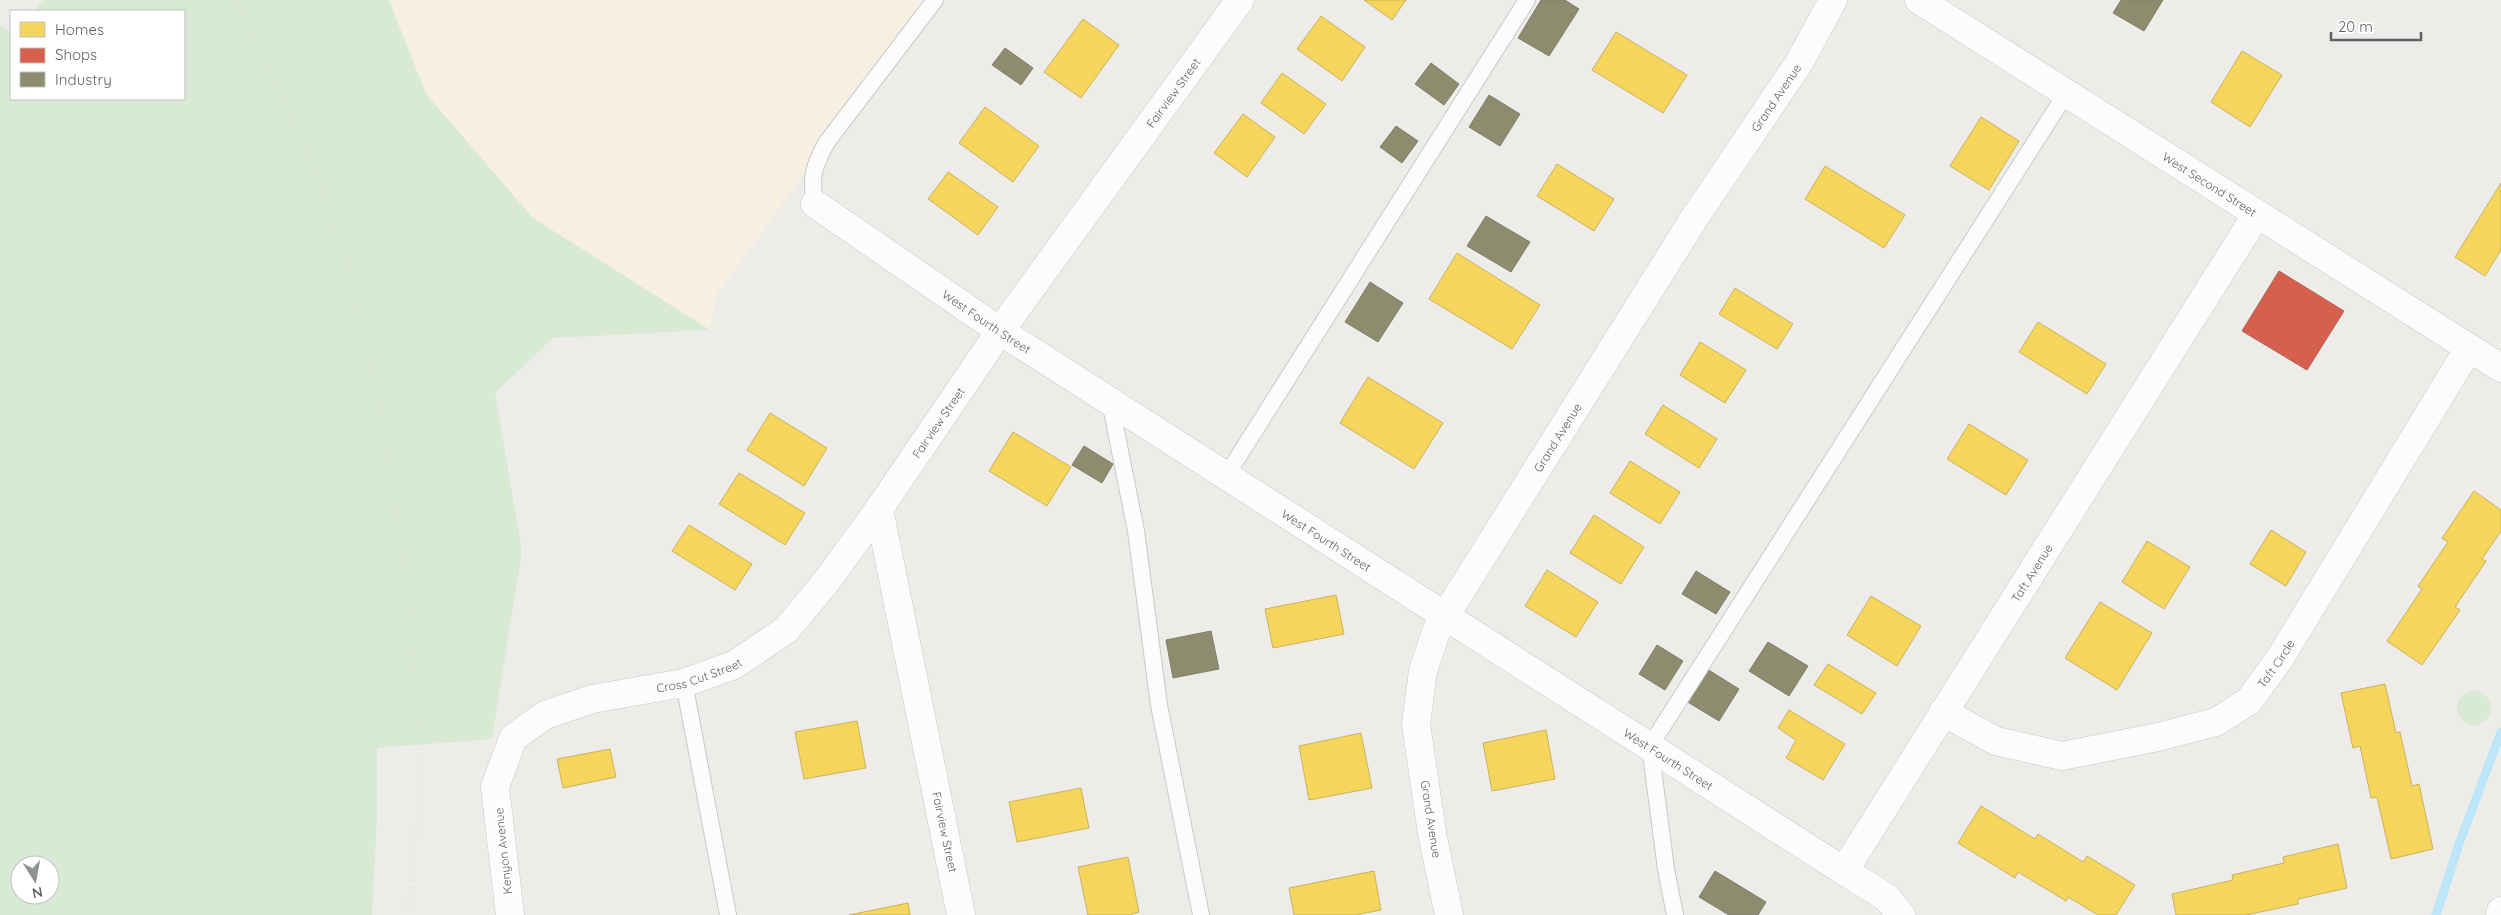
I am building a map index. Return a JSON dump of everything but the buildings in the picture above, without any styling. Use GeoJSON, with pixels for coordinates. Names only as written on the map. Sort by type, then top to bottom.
{"type":"FeatureCollection","features":[{"type":"Feature","properties":{"kind":"street","name":"Fairview Street"},"geometry":{"type":"LineString","coordinates":[[961,915],[879,509],[1000,331],[1240,0]]}},
{"type":"Feature","properties":{"kind":"street","name":"Grand Avenue"},"geometry":{"type":"LineString","coordinates":[[1449,915],[1432,833],[1416,724],[1423,671],[1436,628],[1695,217],[1799,63],[1834,0]]}},
{"type":"Feature","properties":{"kind":"street","name":"West Second Street"},"geometry":{"type":"LineString","coordinates":[[1919,0],[2501,368]]}},
{"type":"Feature","properties":{"kind":"street","name":"West Fourth Street"},"geometry":{"type":"LineString","coordinates":[[815,204],[1000,331],[1844,870]]}},
{"type":"Feature","properties":{"kind":"street","name":"Taft Avenue"},"geometry":{"type":"LineString","coordinates":[[1844,870],[2257,214]]}},
{"type":"Feature","properties":{"kind":"street","name":"Taft Circle"},"geometry":{"type":"LineString","coordinates":[[1944,712],[1996,740],[2062,756],[2158,737],[2216,722],[2249,701],[2280,658],[2470,348]]}},
{"type":"Feature","properties":{"kind":"street","name":"Cross Cut Street"},"geometry":{"type":"LineString","coordinates":[[496,787],[513,738],[545,715],[592,698],[684,682],[734,665],[786,630],[826,582],[879,509]]}},
{"type":"Feature","properties":{"kind":"street","name":"Kenyon Avenue"},"geometry":{"type":"LineString","coordinates":[[496,787],[510,915]]}},
{"type":"Feature","properties":{"kind":"street"},"geometry":{"type":"LineString","coordinates":[[1844,870],[1886,897],[1901,915]]}},
{"type":"Feature","properties":{"kind":"street"},"geometry":{"type":"LineString","coordinates":[[2500,915],[2501,911]]}},
{"type":"Feature","properties":{"kind":"lane"},"geometry":{"type":"LineString","coordinates":[[815,204],[811,184],[816,162],[828,142],[935,0]]}},
{"type":"Feature","properties":{"kind":"lane"},"geometry":{"type":"LineString","coordinates":[[1226,476],[1527,0]]}},
{"type":"Feature","properties":{"kind":"lane"},"geometry":{"type":"LineString","coordinates":[[1676,915],[1666,869],[1650,746],[2067,92]]}},
{"type":"Feature","properties":{"kind":"lane"},"geometry":{"type":"LineString","coordinates":[[1110,401],[1136,531],[1159,705],[1201,915]]}},
{"type":"Feature","properties":{"kind":"lane"},"geometry":{"type":"LineString","coordinates":[[684,682],[728,915]]}},
{"type":"Feature","properties":{"kind":"shaded area"},"geometry":{"type":"Polygon","coordinates":[[[389,0],[935,0],[827,142],[716,296],[710,330],[533,218],[426,94],[389,0]]]}},
{"type":"Feature","properties":{"kind":"green space"},"geometry":{"type":"Polygon","coordinates":[[[43,0],[389,0],[426,94],[533,218],[710,330],[553,338],[495,393],[522,551],[492,739],[377,748],[377,818],[372,915],[0,915],[0,24],[10,32],[10,100],[185,100],[185,10],[35,10],[43,0]]]}},
{"type":"Feature","properties":{"kind":"green space"},"geometry":{"type":"Polygon","coordinates":[[[2474,691],[2486,696],[2491,708],[2486,720],[2474,725],[2462,720],[2457,708],[2462,696],[2474,691]]]}},
{"type":"Feature","properties":{"kind":"waterway"},"geometry":{"type":"LineString","coordinates":[[2436,915],[2459,844],[2501,732]]}},
{"type":"Feature","properties":{"kind":"railway"},"geometry":{"type":"LineString","coordinates":[[236,0],[310,156],[351,274],[385,436],[411,616],[421,791],[407,915]]}}]}
